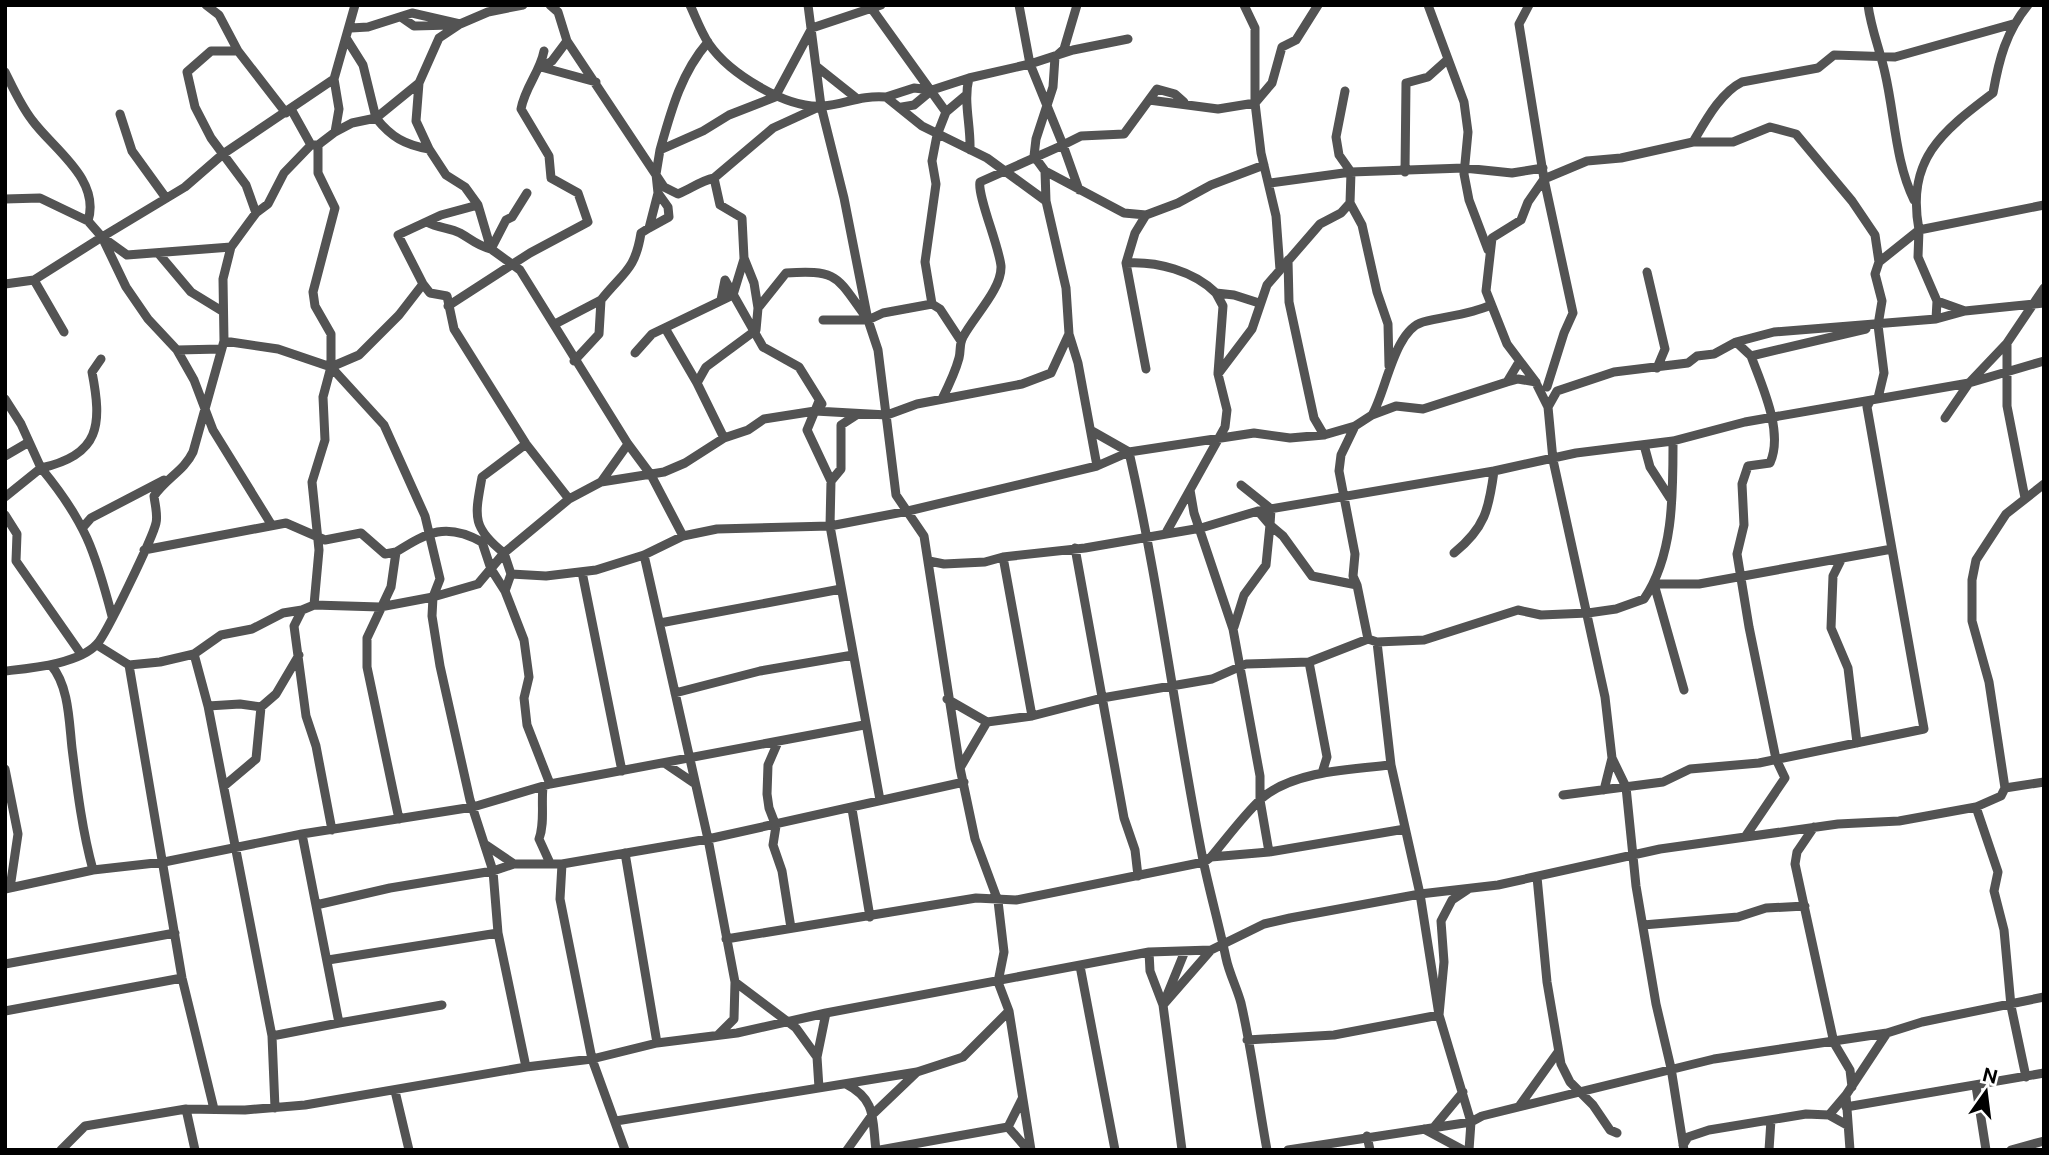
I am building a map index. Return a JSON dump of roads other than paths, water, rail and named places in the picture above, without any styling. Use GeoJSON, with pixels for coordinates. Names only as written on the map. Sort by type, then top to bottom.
{"type":"FeatureCollection","features":[{"type":"Feature","properties":{"kind":"street"},"geometry":{"type":"LineString","coordinates":[[206,5],[219,15],[239,51],[315,145],[318,173],[335,208],[313,292],[315,306],[331,334],[331,367],[323,397],[325,440],[312,482],[318,550],[314,605]]}},
{"type":"Feature","properties":{"kind":"street"},"geometry":{"type":"LineString","coordinates":[[335,132],[339,109],[334,79],[351,28],[355,5]]}},
{"type":"Feature","properties":{"kind":"street"},"geometry":{"type":"LineString","coordinates":[[491,249],[478,205],[465,187],[446,175],[429,149],[416,121],[419,83],[439,38],[490,8],[523,5]]}},
{"type":"Feature","properties":{"kind":"street"},"geometry":{"type":"LineString","coordinates":[[690,5],[708,42],[720,58],[775,97],[821,106]]}},
{"type":"Feature","properties":{"kind":"street"},"geometry":{"type":"LineString","coordinates":[[808,5],[821,106],[844,198],[868,320],[878,349],[896,495],[888,515]]}},
{"type":"Feature","properties":{"kind":"street"},"geometry":{"type":"LineString","coordinates":[[660,150],[703,131],[729,115],[775,97],[812,29],[881,5]]}},
{"type":"Feature","properties":{"kind":"street"},"geometry":{"type":"LineString","coordinates":[[1019,5],[1030,64],[1079,190]]}},
{"type":"Feature","properties":{"kind":"street"},"geometry":{"type":"LineString","coordinates":[[1077,5],[1064,49],[1055,57],[1053,88],[1034,156],[1045,171],[1124,213],[1146,215],[1178,203],[1211,185],[1264,165]]}},
{"type":"Feature","properties":{"kind":"street"},"geometry":{"type":"LineString","coordinates":[[1244,5],[1255,28],[1255,103],[1264,165],[1276,216],[1280,270]]}},
{"type":"Feature","properties":{"kind":"street"},"geometry":{"type":"LineString","coordinates":[[942,399],[953,377],[961,341],[984,302],[998,286],[1001,268],[992,222],[979,188],[980,182],[1081,136],[1124,134],[1157,89],[1175,94],[1184,102],[1218,109],[1255,103],[1272,83],[1282,47],[1296,40],[1318,5]]}},
{"type":"Feature","properties":{"kind":"street"},"geometry":{"type":"LineString","coordinates":[[1429,5],[1464,102],[1468,132],[1464,168],[1469,200],[1489,252]]}},
{"type":"Feature","properties":{"kind":"street"},"geometry":{"type":"LineString","coordinates":[[1529,5],[1519,24],[1544,179],[1573,313],[1547,387]]}},
{"type":"Feature","properties":{"kind":"street"},"geometry":{"type":"LineString","coordinates":[[1868,5],[1903,178],[1914,200],[1919,230],[1919,257],[1937,301],[1936,319]]}},
{"type":"Feature","properties":{"kind":"street"},"geometry":{"type":"LineString","coordinates":[[1914,200],[1920,173],[1942,132],[1993,93],[2000,54],[2013,24],[2028,5]]}},
{"type":"Feature","properties":{"kind":"street"},"geometry":{"type":"LineString","coordinates":[[553,6],[567,41],[596,82],[634,146],[664,187],[678,194],[692,189],[701,180],[714,178],[773,128],[821,106],[855,97],[886,97],[914,88],[932,90]]}},
{"type":"Feature","properties":{"kind":"street"},"geometry":{"type":"LineString","coordinates":[[872,9],[946,112]]}},
{"type":"Feature","properties":{"kind":"street"},"geometry":{"type":"LineString","coordinates":[[351,28],[368,27],[412,13],[460,24]]}},
{"type":"Feature","properties":{"kind":"street"},"geometry":{"type":"LineString","coordinates":[[1693,142],[1726,94],[1742,82],[1818,68],[1834,55],[1895,57],[2013,24]]}},
{"type":"Feature","properties":{"kind":"street"},"geometry":{"type":"LineString","coordinates":[[346,38],[363,65],[376,118],[391,136],[410,145],[429,149]]}},
{"type":"Feature","properties":{"kind":"street"},"geometry":{"type":"LineString","coordinates":[[902,107],[915,105],[932,90],[969,78],[1030,64],[1073,50],[1128,39]]}},
{"type":"Feature","properties":{"kind":"street"},"geometry":{"type":"LineString","coordinates":[[541,67],[552,61],[567,41]]}},
{"type":"Feature","properties":{"kind":"street"},"geometry":{"type":"LineString","coordinates":[[649,228],[658,193],[656,174],[660,150],[682,80],[693,59],[708,42]]}},
{"type":"Feature","properties":{"kind":"street"},"geometry":{"type":"LineString","coordinates":[[239,51],[211,51],[187,72],[195,107],[223,154],[246,185],[256,213]]}},
{"type":"Feature","properties":{"kind":"street"},"geometry":{"type":"LineString","coordinates":[[449,306],[486,280],[516,265],[530,253],[588,222],[578,193],[551,178],[549,156],[521,109],[528,85],[541,67],[544,51]]}},
{"type":"Feature","properties":{"kind":"street"},"geometry":{"type":"LineString","coordinates":[[1405,172],[1406,83],[1428,77],[1447,60]]}},
{"type":"Feature","properties":{"kind":"street"},"geometry":{"type":"LineString","coordinates":[[816,66],[855,97]]}},
{"type":"Feature","properties":{"kind":"street"},"geometry":{"type":"LineString","coordinates":[[541,67],[596,82]]}},
{"type":"Feature","properties":{"kind":"street"},"geometry":{"type":"LineString","coordinates":[[5,72],[31,120],[77,171],[86,188],[90,212],[88,221]]}},
{"type":"Feature","properties":{"kind":"street"},"geometry":{"type":"LineString","coordinates":[[969,78],[965,96],[971,130],[970,150]]}},
{"type":"Feature","properties":{"kind":"street"},"geometry":{"type":"LineString","coordinates":[[5,284],[34,280],[185,187],[223,154],[334,79]]}},
{"type":"Feature","properties":{"kind":"street"},"geometry":{"type":"LineString","coordinates":[[83,526],[90,518],[185,467],[199,432],[204,405],[223,345],[223,279],[231,247],[256,213],[268,204],[284,173],[315,145],[352,123],[376,118],[419,83]]}},
{"type":"Feature","properties":{"kind":"street"},"geometry":{"type":"LineString","coordinates":[[1345,91],[1336,137],[1339,155],[1350,172],[1350,203],[1362,225],[1377,292],[1388,324],[1389,366],[1380,402],[1372,415]]}},
{"type":"Feature","properties":{"kind":"street"},"geometry":{"type":"LineString","coordinates":[[932,304],[925,262],[936,184],[932,160],[937,135],[946,112],[965,96]]}},
{"type":"Feature","properties":{"kind":"street"},"geometry":{"type":"LineString","coordinates":[[886,97],[902,107],[922,126],[1007,172],[1046,201]]}},
{"type":"Feature","properties":{"kind":"street"},"geometry":{"type":"LineString","coordinates":[[120,114],[132,151],[166,198]]}},
{"type":"Feature","properties":{"kind":"street"},"geometry":{"type":"LineString","coordinates":[[1563,795],[1604,790],[1626,787],[1663,782],[1690,769],[1759,764],[1924,729],[1867,407],[1874,399],[1884,373],[1878,325],[1882,300],[1875,274],[1879,262],[1875,235],[1852,201],[1796,134],[1770,127],[1734,142],[1693,142],[1621,158],[1587,161],[1544,179],[1528,202],[1521,220],[1492,238],[1489,252],[1486,291],[1491,305],[1507,344],[1535,381],[1548,407],[1553,460],[1602,673],[1612,758],[1626,787],[1636,886],[1656,1003],[1671,1068],[1683,1147]]}},
{"type":"Feature","properties":{"kind":"street"},"geometry":{"type":"LineString","coordinates":[[1270,183],[1350,172],[1464,168],[1512,173],[1543,168]]}},
{"type":"Feature","properties":{"kind":"street"},"geometry":{"type":"LineString","coordinates":[[1045,171],[1046,201],[1066,288],[1069,334],[1092,431],[1097,466]]}},
{"type":"Feature","properties":{"kind":"street"},"geometry":{"type":"LineString","coordinates":[[697,383],[706,367],[756,330],[758,309],[754,283],[744,258],[742,218],[720,205],[714,178]]}},
{"type":"Feature","properties":{"kind":"street"},"geometry":{"type":"LineString","coordinates":[[491,249],[506,220],[512,217],[527,193]]}},
{"type":"Feature","properties":{"kind":"street"},"geometry":{"type":"LineString","coordinates":[[555,324],[601,300],[631,268],[637,257],[641,233],[669,217],[668,207],[658,193]]}},
{"type":"Feature","properties":{"kind":"street"},"geometry":{"type":"LineString","coordinates":[[5,199],[40,198],[88,221],[102,237],[127,255],[231,247]]}},
{"type":"Feature","properties":{"kind":"street"},"geometry":{"type":"LineString","coordinates":[[1217,374],[1252,329],[1259,303],[1268,285],[1288,259],[1320,224],[1341,213],[1350,203]]}},
{"type":"Feature","properties":{"kind":"street"},"geometry":{"type":"LineString","coordinates":[[478,205],[441,215],[397,235],[422,284],[430,293],[447,296],[454,329],[526,444],[569,499]]}},
{"type":"Feature","properties":{"kind":"street"},"geometry":{"type":"LineString","coordinates":[[1879,262],[1919,230],[2044,205]]}},
{"type":"Feature","properties":{"kind":"street"},"geometry":{"type":"LineString","coordinates":[[1146,215],[1135,233],[1126,262],[1146,369]]}},
{"type":"Feature","properties":{"kind":"street"},"geometry":{"type":"LineString","coordinates":[[427,222],[438,228],[459,232],[472,243],[491,249],[516,265],[628,444],[651,475],[683,536]]}},
{"type":"Feature","properties":{"kind":"street"},"geometry":{"type":"LineString","coordinates":[[102,237],[126,287],[148,319],[177,351],[204,405],[213,430],[271,524]]}},
{"type":"Feature","properties":{"kind":"street"},"geometry":{"type":"LineString","coordinates":[[159,254],[191,292],[222,311]]}},
{"type":"Feature","properties":{"kind":"street"},"geometry":{"type":"LineString","coordinates":[[733,295],[744,258]]}},
{"type":"Feature","properties":{"kind":"street"},"geometry":{"type":"LineString","coordinates":[[1288,259],[1289,302],[1314,418],[1324,435]]}},
{"type":"Feature","properties":{"kind":"street"},"geometry":{"type":"LineString","coordinates":[[1126,262],[1145,262],[1203,280],[1216,293],[1223,306],[1217,374],[1227,417],[1225,427],[1216,438],[1167,531]]}},
{"type":"Feature","properties":{"kind":"street"},"geometry":{"type":"LineString","coordinates":[[758,309],[786,273],[821,271],[836,276],[868,320]]}},
{"type":"Feature","properties":{"kind":"street"},"geometry":{"type":"LineString","coordinates":[[1647,272],[1665,349],[1657,368]]}},
{"type":"Feature","properties":{"kind":"street"},"geometry":{"type":"LineString","coordinates":[[721,300],[725,279],[756,330],[763,347],[799,367],[810,380],[819,401],[830,413]]}},
{"type":"Feature","properties":{"kind":"street"},"geometry":{"type":"LineString","coordinates":[[34,280],[64,332]]}},
{"type":"Feature","properties":{"kind":"street"},"geometry":{"type":"LineString","coordinates":[[331,367],[359,355],[399,315],[422,284]]}},
{"type":"Feature","properties":{"kind":"street"},"geometry":{"type":"LineString","coordinates":[[1944,418],[1969,383],[2007,343],[2044,288]]}},
{"type":"Feature","properties":{"kind":"street"},"geometry":{"type":"LineString","coordinates":[[1216,293],[1259,303]]}},
{"type":"Feature","properties":{"kind":"street"},"geometry":{"type":"LineString","coordinates":[[635,353],[652,334],[733,295]]}},
{"type":"Feature","properties":{"kind":"street"},"geometry":{"type":"LineString","coordinates":[[575,361],[599,334],[601,300]]}},
{"type":"Feature","properties":{"kind":"street"},"geometry":{"type":"LineString","coordinates":[[1937,301],[1965,311]]}},
{"type":"Feature","properties":{"kind":"street"},"geometry":{"type":"LineString","coordinates":[[511,574],[546,576],[582,572],[644,555],[683,536],[754,526],[830,526],[888,515],[1097,466],[1129,452],[1254,433],[1290,438],[1324,435],[1355,426],[1372,415],[1396,406],[1423,409],[1518,379],[1535,381],[1557,391],[1614,372],[1676,366],[1697,356],[1714,354],[1736,342],[1774,332],[1936,319],[1965,311],[2044,303]]}},
{"type":"Feature","properties":{"kind":"street"},"geometry":{"type":"LineString","coordinates":[[823,320],[868,320],[883,313],[932,304],[940,309],[961,341]]}},
{"type":"Feature","properties":{"kind":"street"},"geometry":{"type":"LineString","coordinates":[[1389,366],[1410,331],[1420,323],[1452,318],[1491,305]]}},
{"type":"Feature","properties":{"kind":"street"},"geometry":{"type":"LineString","coordinates":[[1751,356],[1878,325]]}},
{"type":"Feature","properties":{"kind":"street"},"geometry":{"type":"LineString","coordinates":[[665,328],[697,383],[724,438]]}},
{"type":"Feature","properties":{"kind":"street"},"geometry":{"type":"LineString","coordinates":[[97,645],[128,665],[160,662],[194,654],[222,635],[252,629],[283,613],[314,605],[380,607],[433,597],[478,584],[504,553],[569,499],[601,482],[651,475],[685,463],[724,438],[748,430],[764,419],[815,411],[887,415],[942,399],[1022,384],[1051,373],[1069,334]]}},
{"type":"Feature","properties":{"kind":"street"},"geometry":{"type":"LineString","coordinates":[[1736,342],[1751,356],[1771,418],[1774,453],[1770,463],[1748,466],[1742,484],[1744,525],[1737,554],[1748,627],[1776,759],[1785,778],[1745,837]]}},
{"type":"Feature","properties":{"kind":"street"},"geometry":{"type":"LineString","coordinates":[[2007,343],[2007,406],[2025,498]]}},
{"type":"Feature","properties":{"kind":"street"},"geometry":{"type":"LineString","coordinates":[[177,351],[223,345],[278,349],[331,367],[384,425],[430,531],[440,579],[433,597],[432,616],[440,666],[473,807],[494,871],[498,933],[526,1067]]}},
{"type":"Feature","properties":{"kind":"street"},"geometry":{"type":"LineString","coordinates":[[5,497],[41,468],[73,457],[93,438],[98,425],[92,372],[101,359]]}},
{"type":"Feature","properties":{"kind":"street"},"geometry":{"type":"LineString","coordinates":[[929,561],[953,564],[985,562],[1003,557],[1149,537],[1167,531],[1201,528],[1271,509],[1494,471],[1576,453],[1673,441],[1771,418],[1969,383],[2044,361]]}},
{"type":"Feature","properties":{"kind":"street"},"geometry":{"type":"LineString","coordinates":[[1507,382],[1519,362]]}},
{"type":"Feature","properties":{"kind":"street"},"geometry":{"type":"LineString","coordinates":[[1548,407],[1557,391]]}},
{"type":"Feature","properties":{"kind":"street"},"geometry":{"type":"LineString","coordinates":[[5,399],[41,468],[83,526],[99,566],[112,616]]}},
{"type":"Feature","properties":{"kind":"street"},"geometry":{"type":"LineString","coordinates":[[807,430],[819,401]]}},
{"type":"Feature","properties":{"kind":"street"},"geometry":{"type":"LineString","coordinates":[[831,481],[841,469],[841,425],[858,414]]}},
{"type":"Feature","properties":{"kind":"street"},"geometry":{"type":"LineString","coordinates":[[789,415],[807,430],[831,481],[830,526],[864,725],[880,800]]}},
{"type":"Feature","properties":{"kind":"street"},"geometry":{"type":"LineString","coordinates":[[1355,426],[1340,463],[1354,554],[1353,576],[1372,640],[1391,765],[1420,894],[1439,1015],[1471,1122],[1469,1150]]}},
{"type":"Feature","properties":{"kind":"street"},"geometry":{"type":"LineString","coordinates":[[1092,431],[1129,452],[1149,537],[1168,665],[1175,687],[1177,720],[1208,860],[1216,919],[1240,1002],[1267,1150]]}},
{"type":"Feature","properties":{"kind":"street"},"geometry":{"type":"LineString","coordinates":[[947,699],[986,722],[1032,716],[1102,698],[1212,679],[1241,665],[1309,662],[1372,640],[1424,640],[1518,610],[1541,615],[1616,609],[1644,599],[1654,584],[1670,523],[1673,441]]}},
{"type":"Feature","properties":{"kind":"street"},"geometry":{"type":"LineString","coordinates":[[5,456],[29,442]]}},
{"type":"Feature","properties":{"kind":"street"},"geometry":{"type":"LineString","coordinates":[[505,590],[511,574],[504,553],[482,536],[477,507],[482,477],[526,444]]}},
{"type":"Feature","properties":{"kind":"street"},"geometry":{"type":"LineString","coordinates":[[601,482],[628,444]]}},
{"type":"Feature","properties":{"kind":"street"},"geometry":{"type":"LineString","coordinates":[[1644,445],[1650,467],[1670,498]]}},
{"type":"Feature","properties":{"kind":"street"},"geometry":{"type":"LineString","coordinates":[[1454,553],[1474,537],[1484,519],[1494,471]]}},
{"type":"Feature","properties":{"kind":"street"},"geometry":{"type":"LineString","coordinates":[[5,671],[51,665],[97,645],[157,520],[154,496],[166,479]]}},
{"type":"Feature","properties":{"kind":"street"},"geometry":{"type":"LineString","coordinates":[[61,1150],[85,1126],[186,1109],[275,1108],[395,1091],[526,1067],[592,1059],[657,1043],[718,1035],[1149,952],[1212,950],[1264,924],[1420,894],[1537,877],[1660,849],[1814,827],[1899,821],[1976,807],[2001,796],[2005,789],[1989,682],[1972,621],[1972,580],[1976,560],[2006,514],[2044,484]]}},
{"type":"Feature","properties":{"kind":"street"},"geometry":{"type":"LineString","coordinates":[[1241,485],[1271,509]]}},
{"type":"Feature","properties":{"kind":"street"},"geometry":{"type":"LineString","coordinates":[[1190,488],[1233,629],[1241,665],[1260,776],[1260,800],[1269,852]]}},
{"type":"Feature","properties":{"kind":"street"},"geometry":{"type":"LineString","coordinates":[[896,495],[924,536],[947,699],[960,768],[975,839],[998,901],[1004,951],[998,982],[1009,1011],[1030,1150]]}},
{"type":"Feature","properties":{"kind":"street"},"geometry":{"type":"LineString","coordinates":[[1233,629],[1244,595],[1266,565],[1271,509]]}},
{"type":"Feature","properties":{"kind":"street"},"geometry":{"type":"LineString","coordinates":[[1258,512],[1283,536],[1312,576],[1357,585]]}},
{"type":"Feature","properties":{"kind":"street"},"geometry":{"type":"LineString","coordinates":[[5,514],[17,534],[16,561],[81,654]]}},
{"type":"Feature","properties":{"kind":"street"},"geometry":{"type":"LineString","coordinates":[[144,550],[286,523],[316,538],[361,533],[385,554],[396,552],[430,531],[464,532],[482,542],[491,569],[505,590],[524,640],[529,677],[524,698],[527,725],[547,786],[540,807],[544,826],[539,839],[550,863]]}},
{"type":"Feature","properties":{"kind":"street"},"geometry":{"type":"LineString","coordinates":[[1074,548],[1124,818],[1135,849],[1138,876]]}},
{"type":"Feature","properties":{"kind":"street"},"geometry":{"type":"LineString","coordinates":[[1654,584],[1699,584],[1892,548]]}},
{"type":"Feature","properties":{"kind":"street"},"geometry":{"type":"LineString","coordinates":[[396,552],[391,587],[367,638],[367,667],[399,819]]}},
{"type":"Feature","properties":{"kind":"street"},"geometry":{"type":"LineString","coordinates":[[644,555],[708,839],[735,982],[734,1019],[718,1035]]}},
{"type":"Feature","properties":{"kind":"street"},"geometry":{"type":"LineString","coordinates":[[1003,557],[1032,716]]}},
{"type":"Feature","properties":{"kind":"street"},"geometry":{"type":"LineString","coordinates":[[1842,558],[1833,576],[1831,628],[1849,668],[1857,743]]}},
{"type":"Feature","properties":{"kind":"street"},"geometry":{"type":"LineString","coordinates":[[582,572],[622,771]]}},
{"type":"Feature","properties":{"kind":"street"},"geometry":{"type":"LineString","coordinates":[[1654,584],[1684,690]]}},
{"type":"Feature","properties":{"kind":"street"},"geometry":{"type":"LineString","coordinates":[[660,622],[841,589]]}},
{"type":"Feature","properties":{"kind":"street"},"geometry":{"type":"LineString","coordinates":[[302,610],[295,626],[306,716],[316,746],[331,830]]}},
{"type":"Feature","properties":{"kind":"street"},"geometry":{"type":"LineString","coordinates":[[194,654],[208,706],[272,1036],[275,1108]]}},
{"type":"Feature","properties":{"kind":"street"},"geometry":{"type":"LineString","coordinates":[[224,786],[256,758],[261,707],[276,694],[299,655]]}},
{"type":"Feature","properties":{"kind":"street"},"geometry":{"type":"LineString","coordinates":[[675,693],[760,671],[853,655]]}},
{"type":"Feature","properties":{"kind":"street"},"geometry":{"type":"LineString","coordinates":[[1309,662],[1327,757],[1322,773]]}},
{"type":"Feature","properties":{"kind":"street"},"geometry":{"type":"LineString","coordinates":[[51,665],[58,673],[71,726],[83,830],[93,870]]}},
{"type":"Feature","properties":{"kind":"street"},"geometry":{"type":"LineString","coordinates":[[128,665],[182,978],[214,1109]]}},
{"type":"Feature","properties":{"kind":"street"},"geometry":{"type":"LineString","coordinates":[[208,706],[240,704],[261,707]]}},
{"type":"Feature","properties":{"kind":"street"},"geometry":{"type":"LineString","coordinates":[[960,768],[986,722]]}},
{"type":"Feature","properties":{"kind":"street"},"geometry":{"type":"LineString","coordinates":[[5,769],[18,834],[8,888],[93,870],[164,862],[302,834],[473,807],[547,786],[864,725]]}},
{"type":"Feature","properties":{"kind":"street"},"geometry":{"type":"LineString","coordinates":[[778,742],[768,765],[767,780],[769,808],[776,826],[773,845],[782,871],[791,928]]}},
{"type":"Feature","properties":{"kind":"street"},"geometry":{"type":"LineString","coordinates":[[1604,790],[1612,758]]}},
{"type":"Feature","properties":{"kind":"street"},"geometry":{"type":"LineString","coordinates":[[666,764],[694,783]]}},
{"type":"Feature","properties":{"kind":"street"},"geometry":{"type":"LineString","coordinates":[[1208,860],[1260,800],[1283,785],[1322,773],[1391,765]]}},
{"type":"Feature","properties":{"kind":"street"},"geometry":{"type":"LineString","coordinates":[[316,905],[390,888],[494,871],[514,864],[562,864],[708,839],[964,782]]}},
{"type":"Feature","properties":{"kind":"street"},"geometry":{"type":"LineString","coordinates":[[2005,789],[2044,782]]}},
{"type":"Feature","properties":{"kind":"street"},"geometry":{"type":"LineString","coordinates":[[1976,807],[1998,872],[1994,891],[2004,930],[2011,1006],[2026,1077]]}},
{"type":"Feature","properties":{"kind":"street"},"geometry":{"type":"LineString","coordinates":[[852,809],[870,917]]}},
{"type":"Feature","properties":{"kind":"street"},"geometry":{"type":"LineString","coordinates":[[1814,827],[1797,852],[1795,864],[1834,1042],[1850,1070],[1846,1107],[1850,1150]]}},
{"type":"Feature","properties":{"kind":"street"},"geometry":{"type":"LineString","coordinates":[[726,939],[976,898],[998,901],[1138,876],[1208,860],[1405,829]]}},
{"type":"Feature","properties":{"kind":"street"},"geometry":{"type":"LineString","coordinates":[[302,834],[340,1023]]}},
{"type":"Feature","properties":{"kind":"street"},"geometry":{"type":"LineString","coordinates":[[485,844],[514,864]]}},
{"type":"Feature","properties":{"kind":"street"},"geometry":{"type":"LineString","coordinates":[[625,853],[657,1043]]}},
{"type":"Feature","properties":{"kind":"street"},"geometry":{"type":"LineString","coordinates":[[562,864],[560,899],[592,1059],[625,1150]]}},
{"type":"Feature","properties":{"kind":"street"},"geometry":{"type":"LineString","coordinates":[[1537,877],[1547,982],[1558,1052],[1566,1074],[1578,1092],[1593,1105],[1610,1130],[1616,1133]]}},
{"type":"Feature","properties":{"kind":"street"},"geometry":{"type":"LineString","coordinates":[[1439,1015],[1444,961],[1441,920],[1452,900],[1470,888]]}},
{"type":"Feature","properties":{"kind":"street"},"geometry":{"type":"LineString","coordinates":[[1643,925],[1738,917],[1766,908],[1805,906]]}},
{"type":"Feature","properties":{"kind":"street"},"geometry":{"type":"LineString","coordinates":[[5,964],[175,933]]}},
{"type":"Feature","properties":{"kind":"street"},"geometry":{"type":"LineString","coordinates":[[328,960],[498,933]]}},
{"type":"Feature","properties":{"kind":"street"},"geometry":{"type":"LineString","coordinates":[[1163,1005],[1212,950]]}},
{"type":"Feature","properties":{"kind":"street"},"geometry":{"type":"LineString","coordinates":[[1163,1005],[1185,951]]}},
{"type":"Feature","properties":{"kind":"street"},"geometry":{"type":"LineString","coordinates":[[1149,952],[1150,971],[1163,1005],[1182,1150]]}},
{"type":"Feature","properties":{"kind":"street"},"geometry":{"type":"LineString","coordinates":[[1080,966],[1115,1150]]}},
{"type":"Feature","properties":{"kind":"street"},"geometry":{"type":"LineString","coordinates":[[5,1011],[182,978]]}},
{"type":"Feature","properties":{"kind":"street"},"geometry":{"type":"LineString","coordinates":[[735,982],[796,1028],[817,1056]]}},
{"type":"Feature","properties":{"kind":"street"},"geometry":{"type":"LineString","coordinates":[[1288,1150],[1471,1122],[1482,1116],[1519,1106],[1671,1068],[1745,1054],[1887,1034],[1922,1022],[2011,1006],[2044,997]]}},
{"type":"Feature","properties":{"kind":"street"},"geometry":{"type":"LineString","coordinates":[[272,1036],[442,1005]]}},
{"type":"Feature","properties":{"kind":"street"},"geometry":{"type":"LineString","coordinates":[[616,1121],[917,1072],[963,1057],[1009,1011]]}},
{"type":"Feature","properties":{"kind":"street"},"geometry":{"type":"LineString","coordinates":[[819,1088],[817,1056],[826,1013]]}},
{"type":"Feature","properties":{"kind":"street"},"geometry":{"type":"LineString","coordinates":[[1247,1040],[1334,1035],[1439,1015]]}},
{"type":"Feature","properties":{"kind":"street"},"geometry":{"type":"LineString","coordinates":[[1829,1115],[1849,1091],[1887,1034]]}},
{"type":"Feature","properties":{"kind":"street"},"geometry":{"type":"LineString","coordinates":[[1519,1106],[1558,1052]]}},
{"type":"Feature","properties":{"kind":"street"},"geometry":{"type":"LineString","coordinates":[[848,1150],[872,1115],[917,1072]]}},
{"type":"Feature","properties":{"kind":"street"},"geometry":{"type":"LineString","coordinates":[[1846,1107],[2044,1073]]}},
{"type":"Feature","properties":{"kind":"street"},"geometry":{"type":"LineString","coordinates":[[846,1083],[862,1092],[871,1104],[878,1150],[1008,1127]]}},
{"type":"Feature","properties":{"kind":"street"},"geometry":{"type":"LineString","coordinates":[[1976,1086],[1976,1104],[1986,1150]]}},
{"type":"Feature","properties":{"kind":"street"},"geometry":{"type":"LineString","coordinates":[[395,1091],[409,1150]]}},
{"type":"Feature","properties":{"kind":"street"},"geometry":{"type":"LineString","coordinates":[[1434,1127],[1463,1092]]}},
{"type":"Feature","properties":{"kind":"street"},"geometry":{"type":"LineString","coordinates":[[1008,1127],[1022,1099]]}},
{"type":"Feature","properties":{"kind":"street"},"geometry":{"type":"LineString","coordinates":[[186,1109],[195,1150]]}},
{"type":"Feature","properties":{"kind":"street"},"geometry":{"type":"LineString","coordinates":[[1683,1147],[1688,1137],[1702,1132],[1806,1114],[1829,1115],[1847,1125]]}},
{"type":"Feature","properties":{"kind":"street"},"geometry":{"type":"LineString","coordinates":[[1769,1150],[1771,1120]]}},
{"type":"Feature","properties":{"kind":"street"},"geometry":{"type":"LineString","coordinates":[[1008,1127],[1030,1150]]}},
{"type":"Feature","properties":{"kind":"street"},"geometry":{"type":"LineString","coordinates":[[1423,1129],[1463,1150]]}},
{"type":"Feature","properties":{"kind":"street"},"geometry":{"type":"LineString","coordinates":[[1367,1136],[1370,1150]]}},
{"type":"Feature","properties":{"kind":"street"},"geometry":{"type":"LineString","coordinates":[[2011,1150],[2044,1141]]}}]}
